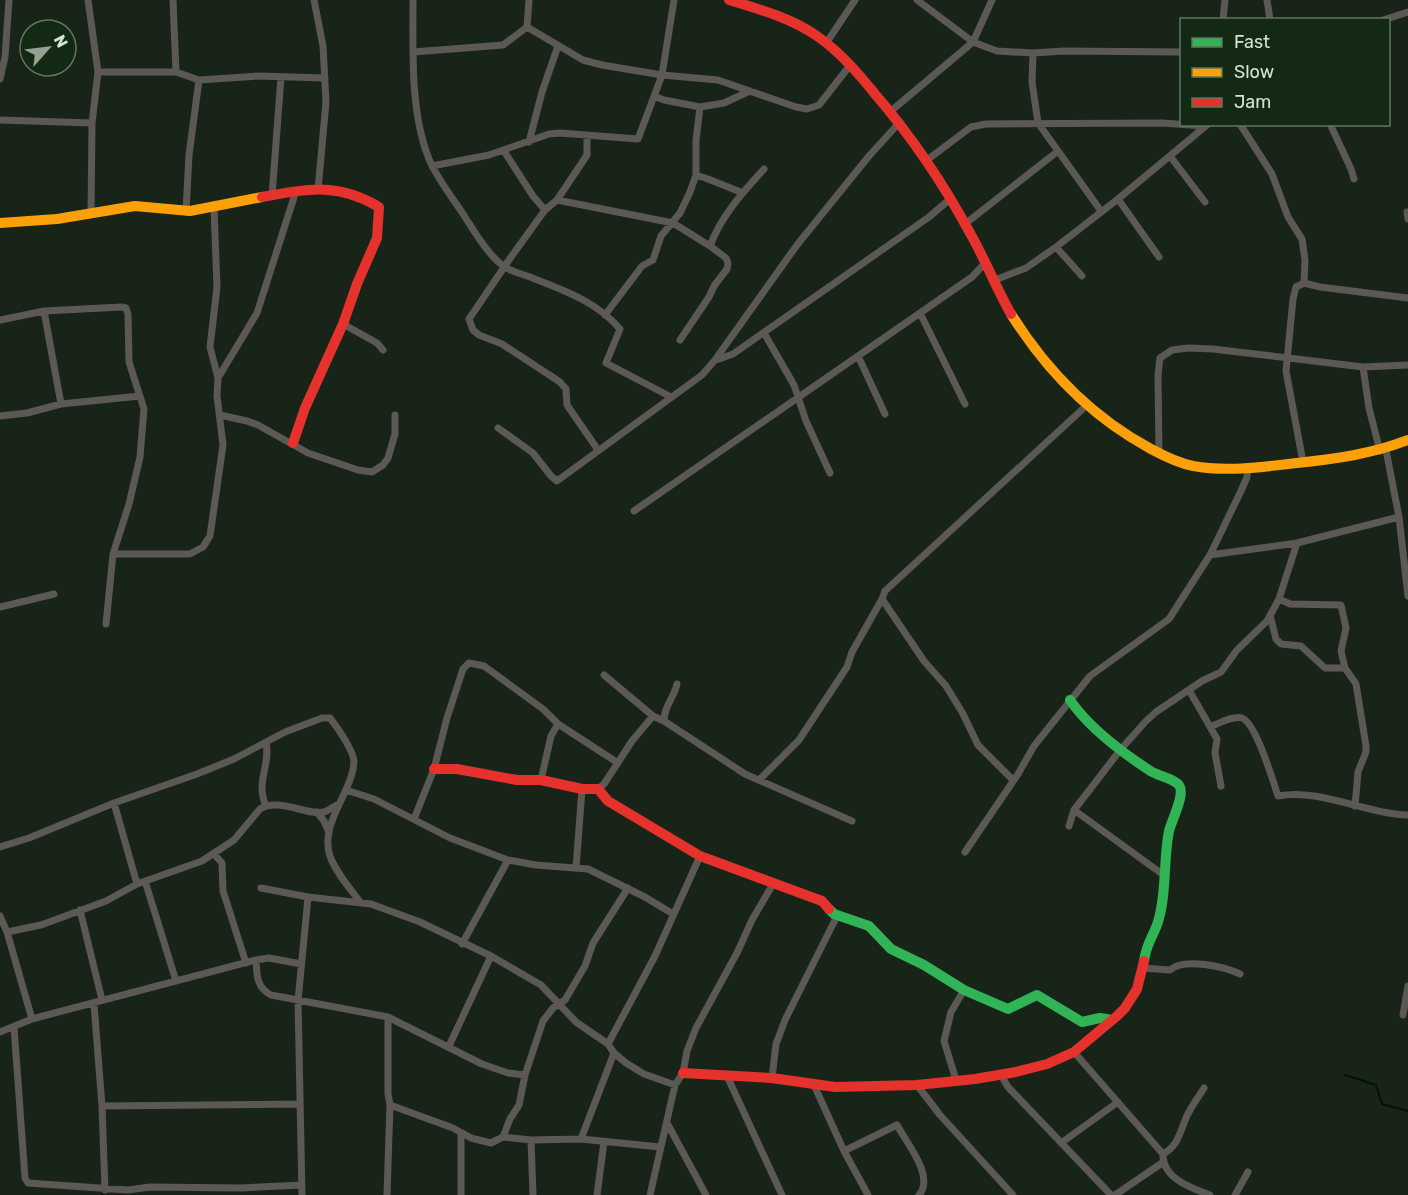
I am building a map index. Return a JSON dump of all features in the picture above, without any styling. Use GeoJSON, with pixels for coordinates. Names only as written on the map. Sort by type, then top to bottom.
{"type":"FeatureCollection","features":[{"type":"Feature","properties":{"kind":"street"},"geometry":{"type":"LineString","coordinates":[[0,79],[5,57],[9,0]]}},
{"type":"Feature","properties":{"kind":"street"},"geometry":{"type":"LineString","coordinates":[[88,0],[98,72],[92,123],[92,214]]}},
{"type":"Feature","properties":{"kind":"street"},"geometry":{"type":"LineString","coordinates":[[173,0],[176,72]]}},
{"type":"Feature","properties":{"kind":"street"},"geometry":{"type":"LineString","coordinates":[[314,0],[323,46],[326,102],[318,190]]}},
{"type":"Feature","properties":{"kind":"street"},"geometry":{"type":"LineString","coordinates":[[413,0],[413,52],[418,117],[432,166],[495,258],[505,267],[575,294],[605,315],[620,329],[606,363],[671,397]]}},
{"type":"Feature","properties":{"kind":"street"},"geometry":{"type":"LineString","coordinates":[[413,52],[503,45],[527,27],[529,0]]}},
{"type":"Feature","properties":{"kind":"street"},"geometry":{"type":"LineString","coordinates":[[432,166],[504,151],[560,133],[638,139],[662,75],[674,0]]}},
{"type":"Feature","properties":{"kind":"street"},"geometry":{"type":"LineString","coordinates":[[729,0],[785,19],[827,42],[851,64],[900,122],[927,160],[986,262],[1011,314],[1054,371],[1086,406],[1124,435],[1159,453],[1192,466],[1248,468],[1346,458],[1383,450],[1408,440]]}},
{"type":"Feature","properties":{"kind":"street"},"geometry":{"type":"LineString","coordinates":[[827,42],[855,0]]}},
{"type":"Feature","properties":{"kind":"street"},"geometry":{"type":"LineString","coordinates":[[917,0],[973,42],[997,51],[1033,53],[1180,52]]}},
{"type":"Feature","properties":{"kind":"street"},"geometry":{"type":"LineString","coordinates":[[891,111],[973,42],[992,0]]}},
{"type":"Feature","properties":{"kind":"street"},"geometry":{"type":"LineString","coordinates":[[1223,18],[1225,0]]}},
{"type":"Feature","properties":{"kind":"street"},"geometry":{"type":"LineString","coordinates":[[1267,0],[1270,18]]}},
{"type":"Feature","properties":{"kind":"street"},"geometry":{"type":"LineString","coordinates":[[1389,18],[1408,12]]}},
{"type":"Feature","properties":{"kind":"street"},"geometry":{"type":"LineString","coordinates":[[527,27],[583,60],[662,75],[718,80],[796,107],[812,108],[819,105],[851,64]]}},
{"type":"Feature","properties":{"kind":"street"},"geometry":{"type":"LineString","coordinates":[[529,142],[542,92],[558,46]]}},
{"type":"Feature","properties":{"kind":"street"},"geometry":{"type":"LineString","coordinates":[[1033,53],[1032,82],[1038,123],[1101,211]]}},
{"type":"Feature","properties":{"kind":"street"},"geometry":{"type":"LineString","coordinates":[[98,72],[176,72],[199,80],[258,76],[325,78]]}},
{"type":"Feature","properties":{"kind":"street"},"geometry":{"type":"LineString","coordinates":[[272,196],[281,77]]}},
{"type":"Feature","properties":{"kind":"street"},"geometry":{"type":"LineString","coordinates":[[186,212],[189,155],[199,80]]}},
{"type":"Feature","properties":{"kind":"street"},"geometry":{"type":"LineString","coordinates":[[654,96],[700,106],[719,105],[750,91]]}},
{"type":"Feature","properties":{"kind":"street"},"geometry":{"type":"LineString","coordinates":[[605,315],[642,266],[653,260],[661,236],[673,223],[690,192],[696,176],[696,140],[700,106]]}},
{"type":"Feature","properties":{"kind":"street"},"geometry":{"type":"LineString","coordinates":[[0,120],[92,123]]}},
{"type":"Feature","properties":{"kind":"street"},"geometry":{"type":"LineString","coordinates":[[498,428],[533,453],[557,481],[696,380],[715,360],[796,245],[900,122]]}},
{"type":"Feature","properties":{"kind":"street"},"geometry":{"type":"LineString","coordinates":[[927,160],[971,127],[986,124],[1180,124]]}},
{"type":"Feature","properties":{"kind":"street"},"geometry":{"type":"LineString","coordinates":[[994,280],[1026,268],[1056,247],[1118,199],[1205,126]]}},
{"type":"Feature","properties":{"kind":"street"},"geometry":{"type":"LineString","coordinates":[[1241,126],[1272,174],[1288,217],[1302,238],[1305,260],[1304,283]]}},
{"type":"Feature","properties":{"kind":"street"},"geometry":{"type":"LineString","coordinates":[[1331,126],[1352,169],[1354,179]]}},
{"type":"Feature","properties":{"kind":"street"},"geometry":{"type":"LineString","coordinates":[[588,135],[587,155],[557,200],[545,210],[469,319],[473,330],[502,344],[566,388],[567,405],[598,450]]}},
{"type":"Feature","properties":{"kind":"street"},"geometry":{"type":"LineString","coordinates":[[504,151],[533,196],[545,210]]}},
{"type":"Feature","properties":{"kind":"street"},"geometry":{"type":"LineString","coordinates":[[965,224],[1058,151]]}},
{"type":"Feature","properties":{"kind":"street"},"geometry":{"type":"LineString","coordinates":[[1170,156],[1205,202]]}},
{"type":"Feature","properties":{"kind":"street"},"geometry":{"type":"LineString","coordinates":[[710,246],[723,219],[764,169]]}},
{"type":"Feature","properties":{"kind":"street"},"geometry":{"type":"LineString","coordinates":[[696,176],[708,178],[742,194]]}},
{"type":"Feature","properties":{"kind":"street"},"geometry":{"type":"LineString","coordinates":[[0,223],[39,223],[135,206],[186,212],[318,190],[342,190],[369,198],[379,207],[377,238],[343,324],[305,408],[293,443]]}},
{"type":"Feature","properties":{"kind":"street"},"geometry":{"type":"LineString","coordinates":[[218,378],[257,313],[296,192]]}},
{"type":"Feature","properties":{"kind":"street"},"geometry":{"type":"LineString","coordinates":[[715,360],[733,354],[764,333],[929,217],[950,199]]}},
{"type":"Feature","properties":{"kind":"street"},"geometry":{"type":"LineString","coordinates":[[1118,199],[1159,257]]}},
{"type":"Feature","properties":{"kind":"street"},"geometry":{"type":"LineString","coordinates":[[557,200],[673,223],[726,258],[727,269],[680,340]]}},
{"type":"Feature","properties":{"kind":"street"},"geometry":{"type":"LineString","coordinates":[[113,554],[190,554],[202,547],[210,536],[223,455],[217,396],[218,378],[210,347],[217,286],[214,208]]}},
{"type":"Feature","properties":{"kind":"street"},"geometry":{"type":"LineString","coordinates":[[1407,212],[1408,219]]}},
{"type":"Feature","properties":{"kind":"street"},"geometry":{"type":"LineString","coordinates":[[1056,247],[1082,276]]}},
{"type":"Feature","properties":{"kind":"street"},"geometry":{"type":"LineString","coordinates":[[634,511],[920,313],[972,276],[986,262]]}},
{"type":"Feature","properties":{"kind":"street"},"geometry":{"type":"LineString","coordinates":[[1303,462],[1286,371],[1296,287],[1304,283],[1408,298]]}},
{"type":"Feature","properties":{"kind":"street"},"geometry":{"type":"LineString","coordinates":[[0,320],[44,311],[126,308],[129,362],[144,409],[140,457],[129,504],[113,554],[106,624]]}},
{"type":"Feature","properties":{"kind":"street"},"geometry":{"type":"LineString","coordinates":[[44,311],[62,404]]}},
{"type":"Feature","properties":{"kind":"street"},"geometry":{"type":"LineString","coordinates":[[920,313],[965,404]]}},
{"type":"Feature","properties":{"kind":"street"},"geometry":{"type":"LineString","coordinates":[[343,324],[376,343],[383,350]]}},
{"type":"Feature","properties":{"kind":"street"},"geometry":{"type":"LineString","coordinates":[[764,333],[794,385],[806,421],[830,473]]}},
{"type":"Feature","properties":{"kind":"street"},"geometry":{"type":"LineString","coordinates":[[1159,453],[1160,358],[1172,350],[1214,349],[1363,367],[1408,365]]}},
{"type":"Feature","properties":{"kind":"street"},"geometry":{"type":"LineString","coordinates":[[858,356],[885,414]]}},
{"type":"Feature","properties":{"kind":"street"},"geometry":{"type":"LineString","coordinates":[[1363,367],[1369,408],[1383,450],[1399,517],[1408,596]]}},
{"type":"Feature","properties":{"kind":"street"},"geometry":{"type":"LineString","coordinates":[[0,416],[62,404],[140,396]]}},
{"type":"Feature","properties":{"kind":"street"},"geometry":{"type":"LineString","coordinates":[[759,780],[799,740],[847,667],[852,652],[885,591],[1086,406]]}},
{"type":"Feature","properties":{"kind":"street"},"geometry":{"type":"LineString","coordinates":[[220,415],[247,420],[308,453],[358,470],[372,472],[384,465],[388,458],[395,434],[395,415]]}},
{"type":"Feature","properties":{"kind":"street"},"geometry":{"type":"LineString","coordinates":[[965,852],[1034,746],[1090,676],[1168,619],[1209,555],[1241,491],[1248,468]]}},
{"type":"Feature","properties":{"kind":"street"},"geometry":{"type":"LineString","coordinates":[[1209,555],[1297,543],[1399,517]]}},
{"type":"Feature","properties":{"kind":"street"},"geometry":{"type":"LineString","coordinates":[[1070,826],[1074,810],[1121,749],[1156,712],[1221,672],[1270,615],[1279,599],[1297,543]]}},
{"type":"Feature","properties":{"kind":"street"},"geometry":{"type":"LineString","coordinates":[[0,608],[54,594]]}},
{"type":"Feature","properties":{"kind":"street"},"geometry":{"type":"LineString","coordinates":[[882,599],[924,661],[946,686],[978,745],[1013,780]]}},
{"type":"Feature","properties":{"kind":"street"},"geometry":{"type":"LineString","coordinates":[[1279,599],[1290,604],[1341,605],[1346,628],[1341,651],[1345,668],[1356,684],[1366,746],[1358,772],[1355,806]]}},
{"type":"Feature","properties":{"kind":"street"},"geometry":{"type":"LineString","coordinates":[[1270,615],[1276,639],[1281,644],[1301,646],[1325,668],[1345,668]]}},
{"type":"Feature","properties":{"kind":"street"},"geometry":{"type":"LineString","coordinates":[[414,819],[434,769],[463,669],[469,663],[484,666],[543,709],[558,724],[618,763]]}},
{"type":"Feature","properties":{"kind":"street"},"geometry":{"type":"LineString","coordinates":[[604,675],[653,716],[745,774],[852,821]]}},
{"type":"Feature","properties":{"kind":"street"},"geometry":{"type":"LineString","coordinates":[[664,721],[665,708],[677,684]]}},
{"type":"Feature","properties":{"kind":"street"},"geometry":{"type":"LineString","coordinates":[[1189,690],[1217,739],[1215,753],[1221,786]]}},
{"type":"Feature","properties":{"kind":"street"},"geometry":{"type":"LineString","coordinates":[[683,1073],[772,1078],[835,1088],[917,1085],[1001,1075],[1047,1064],[1074,1052],[1125,1008],[1137,988],[1146,946],[1158,922],[1165,876],[1164,860],[1167,841],[1172,818],[1182,796],[1181,789],[1178,784],[1150,771],[1082,718],[1070,700]]}},
{"type":"Feature","properties":{"kind":"street"},"geometry":{"type":"LineString","coordinates":[[434,769],[457,769],[518,780],[541,780],[582,789],[598,789],[653,716]]}},
{"type":"Feature","properties":{"kind":"street"},"geometry":{"type":"LineString","coordinates":[[0,847],[197,774],[322,718],[330,718],[343,736],[354,760],[346,790],[337,805],[329,833],[330,856],[340,876],[360,903]]}},
{"type":"Feature","properties":{"kind":"street"},"geometry":{"type":"LineString","coordinates":[[1210,727],[1236,718],[1246,721],[1272,773],[1278,796],[1314,797],[1389,815],[1408,815]]}},
{"type":"Feature","properties":{"kind":"street"},"geometry":{"type":"LineString","coordinates":[[541,780],[551,736],[558,724]]}},
{"type":"Feature","properties":{"kind":"street"},"geometry":{"type":"LineString","coordinates":[[266,742],[267,756],[261,785],[261,795],[266,806]]}},
{"type":"Feature","properties":{"kind":"street"},"geometry":{"type":"LineString","coordinates":[[576,868],[582,789]]}},
{"type":"Feature","properties":{"kind":"street"},"geometry":{"type":"LineString","coordinates":[[598,789],[608,801],[700,856],[822,901],[834,914],[869,926],[891,949],[924,965],[964,990],[1008,1010],[1037,995],[1082,1022],[1100,1018],[1112,1020]]}},
{"type":"Feature","properties":{"kind":"street"},"geometry":{"type":"LineString","coordinates":[[346,790],[374,799],[450,838],[508,860],[536,865],[588,869],[673,914]]}},
{"type":"Feature","properties":{"kind":"street"},"geometry":{"type":"LineString","coordinates":[[114,803],[176,981]]}},
{"type":"Feature","properties":{"kind":"street"},"geometry":{"type":"LineString","coordinates":[[7,932],[41,925],[105,901],[141,882],[202,861],[234,840],[260,809],[266,806],[296,807],[323,812],[337,805]]}},
{"type":"Feature","properties":{"kind":"street"},"geometry":{"type":"LineString","coordinates":[[1074,810],[1165,876]]}},
{"type":"Feature","properties":{"kind":"street"},"geometry":{"type":"LineString","coordinates":[[317,812],[329,833]]}},
{"type":"Feature","properties":{"kind":"street"},"geometry":{"type":"LineString","coordinates":[[214,854],[222,863],[223,891],[246,963]]}},
{"type":"Feature","properties":{"kind":"street"},"geometry":{"type":"LineString","coordinates":[[608,1044],[655,956],[700,856]]}},
{"type":"Feature","properties":{"kind":"street"},"geometry":{"type":"LineString","coordinates":[[462,944],[508,860]]}},
{"type":"Feature","properties":{"kind":"street"},"geometry":{"type":"LineString","coordinates":[[650,1195],[675,1085],[683,1073],[687,1052],[696,1028],[773,884]]}},
{"type":"Feature","properties":{"kind":"street"},"geometry":{"type":"LineString","coordinates":[[261,888],[308,897],[360,903],[407,916],[491,956],[541,985],[576,1022],[608,1044],[614,1053],[644,1074],[675,1085]]}},
{"type":"Feature","properties":{"kind":"street"},"geometry":{"type":"LineString","coordinates":[[504,1137],[510,1119],[519,1105],[525,1075],[543,1021],[553,1008],[565,1000],[585,966],[593,943],[627,888]]}},
{"type":"Feature","properties":{"kind":"street"},"geometry":{"type":"LineString","coordinates":[[303,1195],[298,1000],[308,897]]}},
{"type":"Feature","properties":{"kind":"street"},"geometry":{"type":"LineString","coordinates":[[80,910],[102,1000]]}},
{"type":"Feature","properties":{"kind":"street"},"geometry":{"type":"LineString","coordinates":[[772,1078],[776,1044],[785,1020],[838,915]]}},
{"type":"Feature","properties":{"kind":"street"},"geometry":{"type":"LineString","coordinates":[[0,916],[7,932],[32,1019]]}},
{"type":"Feature","properties":{"kind":"street"},"geometry":{"type":"LineString","coordinates":[[449,1046],[491,956]]}},
{"type":"Feature","properties":{"kind":"street"},"geometry":{"type":"LineString","coordinates":[[0,1032],[32,1019],[256,960],[269,958],[301,964]]}},
{"type":"Feature","properties":{"kind":"street"},"geometry":{"type":"LineString","coordinates":[[256,960],[256,979],[272,996],[388,1017],[493,1068],[525,1075]]}},
{"type":"Feature","properties":{"kind":"street"},"geometry":{"type":"LineString","coordinates":[[1143,968],[1170,970],[1185,964],[1223,967],[1240,975]]}},
{"type":"Feature","properties":{"kind":"street"},"geometry":{"type":"LineString","coordinates":[[1403,1015],[1408,986]]}},
{"type":"Feature","properties":{"kind":"street"},"geometry":{"type":"LineString","coordinates":[[956,1080],[945,1041],[951,1012],[964,990]]}},
{"type":"Feature","properties":{"kind":"street"},"geometry":{"type":"LineString","coordinates":[[94,1004],[102,1106],[105,1190]]}},
{"type":"Feature","properties":{"kind":"street"},"geometry":{"type":"LineString","coordinates":[[387,1195],[390,1105],[388,1017]]}},
{"type":"Feature","properties":{"kind":"street"},"geometry":{"type":"LineString","coordinates":[[14,1027],[25,1178],[28,1184],[105,1190],[150,1187],[197,1192],[302,1185]]}},
{"type":"Feature","properties":{"kind":"street"},"geometry":{"type":"LineString","coordinates":[[1074,1052],[1163,1154]]}},
{"type":"Feature","properties":{"kind":"street"},"geometry":{"type":"LineString","coordinates":[[581,1139],[614,1053]]}},
{"type":"Feature","properties":{"kind":"street"},"geometry":{"type":"LineString","coordinates":[[1001,1075],[1008,1087],[1113,1195],[1162,1162]]}},
{"type":"Feature","properties":{"kind":"street"},"geometry":{"type":"LineString","coordinates":[[726,1076],[782,1195]]}},
{"type":"Feature","properties":{"kind":"street"},"geometry":{"type":"LineString","coordinates":[[814,1085],[844,1151],[868,1195]]}},
{"type":"Feature","properties":{"kind":"street"},"geometry":{"type":"LineString","coordinates":[[917,1085],[940,1115],[1013,1195]]}},
{"type":"Feature","properties":{"kind":"street"},"geometry":{"type":"LineString","coordinates":[[1204,1088],[1185,1119],[1176,1142],[1163,1154],[1162,1162],[1179,1181],[1210,1195]]}},
{"type":"Feature","properties":{"kind":"street"},"geometry":{"type":"LineString","coordinates":[[1061,1143],[1118,1102]]}},
{"type":"Feature","properties":{"kind":"street"},"geometry":{"type":"LineString","coordinates":[[102,1106],[300,1104]]}},
{"type":"Feature","properties":{"kind":"street"},"geometry":{"type":"LineString","coordinates":[[390,1105],[453,1128],[461,1134],[491,1143],[504,1137],[531,1140],[581,1139],[660,1147]]}},
{"type":"Feature","properties":{"kind":"street"},"geometry":{"type":"LineString","coordinates":[[667,1124],[706,1195]]}},
{"type":"Feature","properties":{"kind":"street"},"geometry":{"type":"LineString","coordinates":[[844,1151],[897,1125],[922,1171],[924,1190],[918,1195]]}},
{"type":"Feature","properties":{"kind":"street"},"geometry":{"type":"LineString","coordinates":[[461,1134],[461,1195]]}},
{"type":"Feature","properties":{"kind":"street"},"geometry":{"type":"LineString","coordinates":[[531,1140],[534,1195]]}},
{"type":"Feature","properties":{"kind":"street"},"geometry":{"type":"LineString","coordinates":[[597,1195],[604,1142]]}},
{"type":"Feature","properties":{"kind":"street"},"geometry":{"type":"LineString","coordinates":[[1235,1195],[1248,1172]]}},
{"type":"Feature","properties":{"kind":"waterway"},"geometry":{"type":"LineString","coordinates":[[1345,1075],[1376,1085],[1382,1104],[1408,1111]]}},
{"type":"Feature","properties":{"kind":"traffic: fast"},"geometry":{"type":"LineString","coordinates":[[1070,700],[1086,720],[1116,747],[1152,772],[1175,782],[1180,788],[1180,799],[1167,842],[1161,911],[1144,961]]}},
{"type":"Feature","properties":{"kind":"traffic: fast"},"geometry":{"type":"LineString","coordinates":[[829,909],[834,914],[869,926],[891,949],[924,965],[964,990],[1008,1009],[1037,995],[1082,1022],[1100,1018],[1112,1020]]}},
{"type":"Feature","properties":{"kind":"traffic: slow"},"geometry":{"type":"LineString","coordinates":[[0,223],[57,219],[135,206],[190,211],[262,197]]}},
{"type":"Feature","properties":{"kind":"traffic: slow"},"geometry":{"type":"LineString","coordinates":[[1011,314],[1055,373],[1090,407],[1130,437],[1182,463],[1219,469],[1271,466],[1353,455],[1408,440]]}},
{"type":"Feature","properties":{"kind":"traffic: jam"},"geometry":{"type":"LineString","coordinates":[[729,0],[774,15],[807,30],[833,49],[855,71],[889,110],[938,178],[960,214],[1011,314]]}},
{"type":"Feature","properties":{"kind":"traffic: jam"},"geometry":{"type":"LineString","coordinates":[[262,197],[308,190],[336,191],[364,199],[379,207],[377,238],[343,324],[305,408],[293,443]]}},
{"type":"Feature","properties":{"kind":"traffic: jam"},"geometry":{"type":"LineString","coordinates":[[434,769],[457,769],[517,780],[541,780],[582,789],[598,789],[608,801],[700,856],[822,901],[829,909]]}},
{"type":"Feature","properties":{"kind":"traffic: jam"},"geometry":{"type":"LineString","coordinates":[[683,1073],[772,1078],[835,1087],[917,1085],[1016,1072],[1047,1064],[1074,1052],[1117,1016],[1137,989],[1144,961]]}}]}
